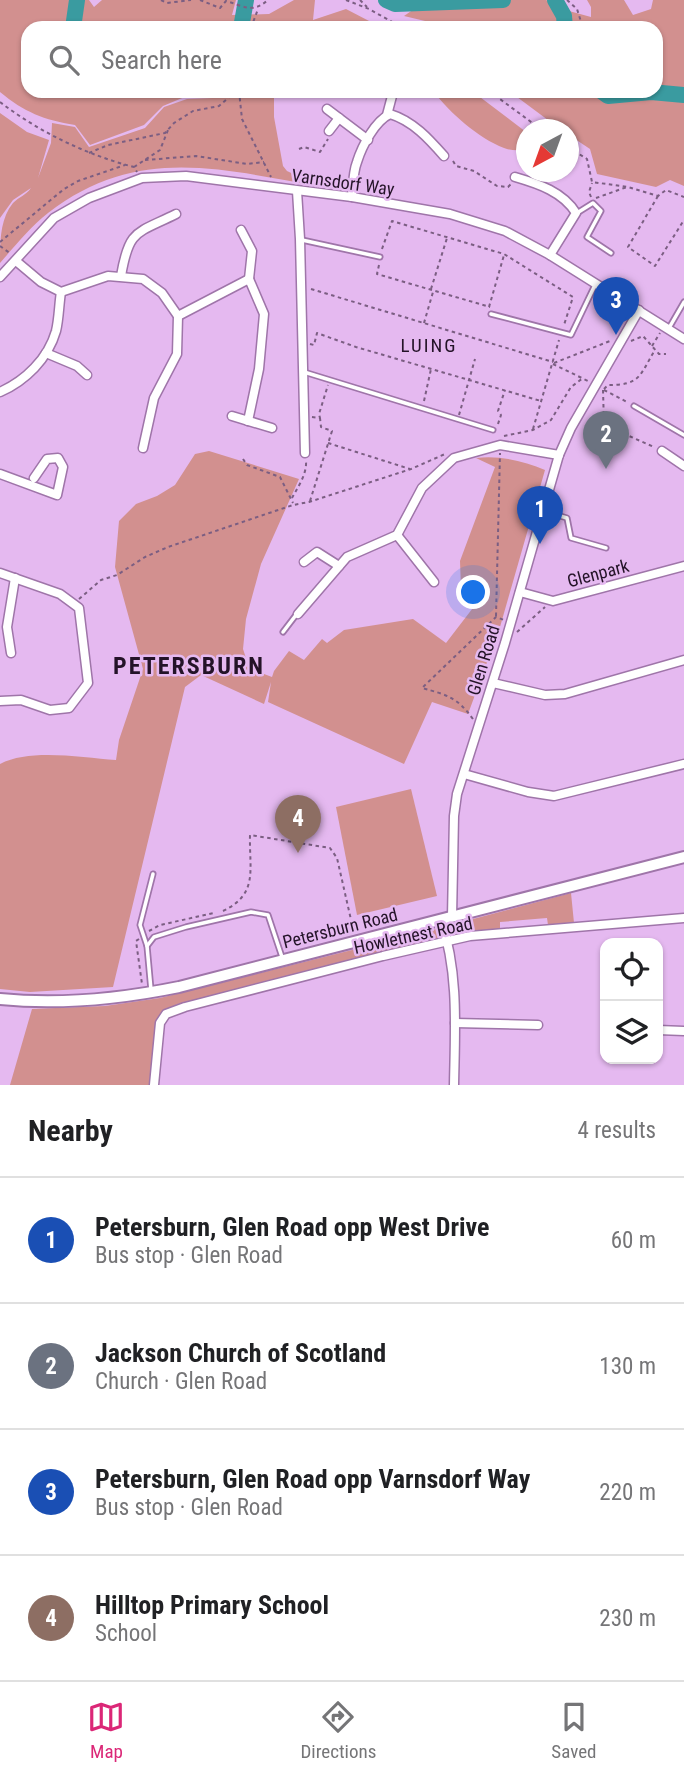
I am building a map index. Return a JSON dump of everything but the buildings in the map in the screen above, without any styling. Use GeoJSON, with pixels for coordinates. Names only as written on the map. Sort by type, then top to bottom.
{"type":"FeatureCollection","features":[{"type":"Feature","properties":{"kind":"main road","name":"Petersburn Road"},"geometry":{"type":"LineString","coordinates":[[0,999],[67,1001],[147,993],[447,919],[684,856]]}},
{"type":"Feature","properties":{"kind":"street"},"geometry":{"type":"LineString","coordinates":[[352,197],[357,161],[383,117],[387,115],[391,98]]}},
{"type":"Feature","properties":{"kind":"street"},"geometry":{"type":"LineString","coordinates":[[327,109],[368,140]]}},
{"type":"Feature","properties":{"kind":"street"},"geometry":{"type":"LineString","coordinates":[[387,115],[398,117],[424,133],[444,156]]}},
{"type":"Feature","properties":{"kind":"street"},"geometry":{"type":"LineString","coordinates":[[329,131],[339,118]]}},
{"type":"Feature","properties":{"kind":"street","name":"Varnsdorf Way"},"geometry":{"type":"LineString","coordinates":[[0,277],[54,218],[109,188],[142,178],[186,176],[352,197],[450,214],[505,230],[684,339]]}},
{"type":"Feature","properties":{"kind":"street"},"geometry":{"type":"LineString","coordinates":[[515,177],[540,184],[569,202],[576,213],[550,256]]}},
{"type":"Feature","properties":{"kind":"street"},"geometry":{"type":"LineString","coordinates":[[297,191],[305,453]]}},
{"type":"Feature","properties":{"kind":"street"},"geometry":{"type":"LineString","coordinates":[[121,276],[124,253],[132,236],[176,214]]}},
{"type":"Feature","properties":{"kind":"street"},"geometry":{"type":"LineString","coordinates":[[241,230],[252,251],[249,279],[264,314],[259,369],[248,421]]}},
{"type":"Feature","properties":{"kind":"street"},"geometry":{"type":"LineString","coordinates":[[17,260],[41,282],[61,292],[108,276],[143,279],[162,293],[178,316],[177,354],[154,398],[144,448]]}},
{"type":"Feature","properties":{"kind":"street"},"geometry":{"type":"LineString","coordinates":[[178,316],[249,279]]}},
{"type":"Feature","properties":{"kind":"street"},"geometry":{"type":"LineString","coordinates":[[0,392],[18,384],[46,353],[56,332],[61,292]]}},
{"type":"Feature","properties":{"kind":"street","name":"Glen Road"},"geometry":{"type":"LineString","coordinates":[[454,1085],[455,1023],[447,919],[454,816],[464,774],[511,624],[559,455],[571,428],[639,310]]}},
{"type":"Feature","properties":{"kind":"street"},"geometry":{"type":"LineString","coordinates":[[46,353],[78,366],[87,375]]}},
{"type":"Feature","properties":{"kind":"street"},"geometry":{"type":"LineString","coordinates":[[232,416],[272,428]]}},
{"type":"Feature","properties":{"kind":"street"},"geometry":{"type":"LineString","coordinates":[[298,614],[347,557],[397,535],[422,488],[454,458],[500,445],[559,455]]}},
{"type":"Feature","properties":{"kind":"street"},"geometry":{"type":"LineString","coordinates":[[662,451],[684,466]]}},
{"type":"Feature","properties":{"kind":"street"},"geometry":{"type":"LineString","coordinates":[[0,474],[57,495],[63,467],[58,458],[47,459],[34,478]]}},
{"type":"Feature","properties":{"kind":"street"},"geometry":{"type":"LineString","coordinates":[[397,535],[434,582]]}},
{"type":"Feature","properties":{"kind":"street"},"geometry":{"type":"LineString","coordinates":[[304,562],[317,552],[339,566]]}},
{"type":"Feature","properties":{"kind":"street","name":"Glenpark"},"geometry":{"type":"LineString","coordinates":[[520,592],[554,601],[684,566]]}},
{"type":"Feature","properties":{"kind":"street"},"geometry":{"type":"LineString","coordinates":[[0,573],[60,594],[79,608],[88,683],[69,708],[50,710],[21,699],[0,701]]}},
{"type":"Feature","properties":{"kind":"street"},"geometry":{"type":"LineString","coordinates":[[11,653],[7,627],[15,578]]}},
{"type":"Feature","properties":{"kind":"street"},"geometry":{"type":"LineString","coordinates":[[493,683],[545,695],[565,694],[684,660]]}},
{"type":"Feature","properties":{"kind":"street"},"geometry":{"type":"LineString","coordinates":[[464,774],[528,792],[554,796],[684,764]]}},
{"type":"Feature","properties":{"kind":"street","name":"Howletnest Road"},"geometry":{"type":"LineString","coordinates":[[154,1085],[160,1023],[166,1014],[185,1007],[470,936],[684,918]]}},
{"type":"Feature","properties":{"kind":"street"},"geometry":{"type":"LineString","coordinates":[[455,1023],[538,1025]]}},
{"type":"Feature","properties":{"kind":"street"},"geometry":{"type":"LineString","coordinates":[[663,1030],[684,1031]]}},
{"type":"Feature","properties":{"kind":"lane"},"geometry":{"type":"LineString","coordinates":[[576,213],[593,203],[601,211],[587,237],[611,253]]}},
{"type":"Feature","properties":{"kind":"lane"},"geometry":{"type":"LineString","coordinates":[[300,239],[380,257]]}},
{"type":"Feature","properties":{"kind":"lane"},"geometry":{"type":"LineString","coordinates":[[491,314],[571,335],[596,283]]}},
{"type":"Feature","properties":{"kind":"lane"},"geometry":{"type":"LineString","coordinates":[[666,328],[684,302]]}},
{"type":"Feature","properties":{"kind":"lane"},"geometry":{"type":"LineString","coordinates":[[302,372],[495,431]]}},
{"type":"Feature","properties":{"kind":"lane"},"geometry":{"type":"LineString","coordinates":[[634,406],[684,435]]}},
{"type":"Feature","properties":{"kind":"lane"},"geometry":{"type":"LineString","coordinates":[[543,511],[567,518],[571,538],[606,548]]}},
{"type":"Feature","properties":{"kind":"lane"},"geometry":{"type":"LineString","coordinates":[[283,632],[298,614]]}},
{"type":"Feature","properties":{"kind":"lane"},"geometry":{"type":"LineString","coordinates":[[147,993],[147,946],[140,925],[153,874]]}},
{"type":"Feature","properties":{"kind":"lane"},"geometry":{"type":"LineString","coordinates":[[147,946],[154,937],[168,931],[251,912],[268,915],[283,960]]}},
{"type":"Feature","properties":{"kind":"path"},"geometry":{"type":"LineString","coordinates":[[161,0],[167,3],[191,0]]}},
{"type":"Feature","properties":{"kind":"path"},"geometry":{"type":"LineString","coordinates":[[200,0],[220,8],[226,1],[253,9],[268,0]]}},
{"type":"Feature","properties":{"kind":"path"},"geometry":{"type":"LineString","coordinates":[[346,0],[391,21]]}},
{"type":"Feature","properties":{"kind":"path"},"geometry":{"type":"LineString","coordinates":[[360,0],[369,9]]}},
{"type":"Feature","properties":{"kind":"path"},"geometry":{"type":"LineString","coordinates":[[567,0],[577,9],[581,21]]}},
{"type":"Feature","properties":{"kind":"path"},"geometry":{"type":"LineString","coordinates":[[253,21],[258,8]]}},
{"type":"Feature","properties":{"kind":"path"},"geometry":{"type":"LineString","coordinates":[[89,153],[108,145],[164,133],[193,111],[219,106],[229,98]]}},
{"type":"Feature","properties":{"kind":"path"},"geometry":{"type":"LineString","coordinates":[[239,98],[242,119],[279,189]]}},
{"type":"Feature","properties":{"kind":"path"},"geometry":{"type":"LineString","coordinates":[[499,98],[527,119]]}},
{"type":"Feature","properties":{"kind":"path"},"geometry":{"type":"LineString","coordinates":[[0,103],[99,158],[134,167],[142,178]]}},
{"type":"Feature","properties":{"kind":"path"},"geometry":{"type":"LineString","coordinates":[[134,167],[160,150],[168,129]]}},
{"type":"Feature","properties":{"kind":"path"},"geometry":{"type":"LineString","coordinates":[[299,149],[304,147],[320,152],[330,137],[329,131]]}},
{"type":"Feature","properties":{"kind":"path"},"geometry":{"type":"LineString","coordinates":[[579,154],[587,159],[592,182],[589,192],[592,201],[628,187]]}},
{"type":"Feature","properties":{"kind":"path"},"geometry":{"type":"LineString","coordinates":[[145,160],[196,156],[247,164],[264,162]]}},
{"type":"Feature","properties":{"kind":"path"},"geometry":{"type":"LineString","coordinates":[[444,156],[451,159],[456,166],[474,171],[497,186],[508,187],[515,177]]}},
{"type":"Feature","properties":{"kind":"path"},"geometry":{"type":"LineString","coordinates":[[17,260],[0,244],[64,189],[78,181],[126,165]]}},
{"type":"Feature","properties":{"kind":"path"},"geometry":{"type":"LineString","coordinates":[[592,182],[628,187],[658,196]]}},
{"type":"Feature","properties":{"kind":"path"},"geometry":{"type":"LineString","coordinates":[[684,197],[666,190],[658,196],[628,247],[655,266],[684,220]]}},
{"type":"Feature","properties":{"kind":"path"},"geometry":{"type":"LineString","coordinates":[[489,307],[377,274],[392,221],[504,254],[573,297],[533,430]]}},
{"type":"Feature","properties":{"kind":"path"},"geometry":{"type":"LineString","coordinates":[[424,323],[447,237]]}},
{"type":"Feature","properties":{"kind":"path"},"geometry":{"type":"LineString","coordinates":[[491,314],[489,307],[504,254]]}},
{"type":"Feature","properties":{"kind":"path"},"geometry":{"type":"LineString","coordinates":[[300,286],[553,363],[589,381]]}},
{"type":"Feature","properties":{"kind":"path"},"geometry":{"type":"LineString","coordinates":[[652,346],[666,328]]}},
{"type":"Feature","properties":{"kind":"path"},"geometry":{"type":"LineString","coordinates":[[301,342],[314,345],[317,333],[356,347],[542,401]]}},
{"type":"Feature","properties":{"kind":"path"},"geometry":{"type":"LineString","coordinates":[[603,389],[608,385],[635,382],[655,350]]}},
{"type":"Feature","properties":{"kind":"path"},"geometry":{"type":"LineString","coordinates":[[458,419],[475,359]]}},
{"type":"Feature","properties":{"kind":"path"},"geometry":{"type":"LineString","coordinates":[[422,408],[432,368]]}},
{"type":"Feature","properties":{"kind":"path"},"geometry":{"type":"LineString","coordinates":[[478,726],[463,705],[451,695],[422,688],[496,617],[500,445],[504,436],[533,430],[551,420],[571,387],[583,378]]}},
{"type":"Feature","properties":{"kind":"path"},"geometry":{"type":"LineString","coordinates":[[309,502],[332,431],[321,426],[318,414],[330,380]]}},
{"type":"Feature","properties":{"kind":"path"},"geometry":{"type":"LineString","coordinates":[[495,431],[501,415],[498,411],[505,389]]}},
{"type":"Feature","properties":{"kind":"path"},"geometry":{"type":"LineString","coordinates":[[603,389],[634,406]]}},
{"type":"Feature","properties":{"kind":"path"},"geometry":{"type":"LineString","coordinates":[[603,389],[604,425],[662,451]]}},
{"type":"Feature","properties":{"kind":"path"},"geometry":{"type":"LineString","coordinates":[[304,416],[320,418]]}},
{"type":"Feature","properties":{"kind":"path"},"geometry":{"type":"LineString","coordinates":[[328,443],[411,469]]}},
{"type":"Feature","properties":{"kind":"path"},"geometry":{"type":"LineString","coordinates":[[291,500],[307,466],[305,453]]}},
{"type":"Feature","properties":{"kind":"path"},"geometry":{"type":"LineString","coordinates":[[74,604],[101,580],[117,575],[145,557],[168,547],[411,469],[448,453]]}},
{"type":"Feature","properties":{"kind":"path"},"geometry":{"type":"LineString","coordinates":[[243,459],[247,465],[281,477],[293,505]]}},
{"type":"Feature","properties":{"kind":"path"},"geometry":{"type":"LineString","coordinates":[[505,643],[541,609],[554,601]]}},
{"type":"Feature","properties":{"kind":"path"},"geometry":{"type":"LineString","coordinates":[[496,617],[511,624]]}},
{"type":"Feature","properties":{"kind":"path"},"geometry":{"type":"LineString","coordinates":[[147,993],[136,941],[160,925],[224,911],[240,902],[249,889],[250,835],[330,848],[337,858],[356,941]]}},
{"type":"Feature","properties":{"kind":"shaded area"},"geometry":{"type":"Polygon","coordinates":[[[0,0],[89,0],[94,7],[102,0],[236,0],[232,15],[269,14],[294,0],[315,0],[313,20],[346,9],[369,21],[21,21],[21,98],[182,98],[163,106],[144,125],[90,145],[75,125],[35,114],[0,92],[0,0]]]}},
{"type":"Feature","properties":{"kind":"shaded area"},"geometry":{"type":"Polygon","coordinates":[[[427,0],[546,0],[569,11],[591,17],[591,7],[587,0],[624,0],[633,15],[651,9],[653,0],[684,0],[684,186],[670,180],[656,187],[597,174],[590,149],[579,142],[579,119],[547,119],[518,98],[663,98],[663,21],[425,21],[404,16],[427,0]]]}},
{"type":"Feature","properties":{"kind":"shaded area"},"geometry":{"type":"Polygon","coordinates":[[[274,98],[274,117],[283,166],[287,171],[319,186],[212,169],[146,170],[114,178],[81,192],[48,213],[0,263],[5,216],[13,203],[31,188],[13,200],[0,218],[0,113],[27,132],[49,140],[38,178],[51,143],[52,123],[75,127],[89,147],[145,128],[164,107],[187,99],[274,98]]]}},
{"type":"Feature","properties":{"kind":"shaded area"},"geometry":{"type":"Polygon","coordinates":[[[439,98],[481,98],[516,124],[516,150],[494,144],[456,116],[439,98]]]}},
{"type":"Feature","properties":{"kind":"shaded area"},"geometry":{"type":"Polygon","coordinates":[[[209,451],[299,479],[261,564],[246,619],[243,649],[247,661],[272,677],[289,651],[304,660],[322,639],[327,643],[344,630],[413,619],[446,643],[479,600],[461,588],[460,561],[495,467],[476,458],[494,457],[545,470],[500,627],[468,714],[432,702],[404,764],[268,702],[271,682],[264,704],[201,675],[185,687],[113,987],[30,992],[0,989],[0,764],[12,759],[41,755],[116,760],[119,740],[143,669],[115,567],[119,521],[136,504],[175,485],[195,454],[209,451]]]}},
{"type":"Feature","properties":{"kind":"shaded area"},"geometry":{"type":"Polygon","coordinates":[[[411,789],[437,896],[357,915],[336,807],[411,789]]]}},
{"type":"Feature","properties":{"kind":"shaded area"},"geometry":{"type":"Polygon","coordinates":[[[571,893],[574,923],[548,925],[547,918],[500,922],[500,929],[459,932],[458,923],[571,893]]]}},
{"type":"Feature","properties":{"kind":"shaded area"},"geometry":{"type":"Polygon","coordinates":[[[436,929],[438,938],[169,1008],[156,1022],[150,1085],[10,1085],[32,1009],[105,1006],[160,998],[436,929]]]}},
{"type":"Feature","properties":{"kind":"waterway"},"geometry":{"type":"LineString","coordinates":[[74,21],[77,0]]}},
{"type":"Feature","properties":{"kind":"waterway"},"geometry":{"type":"LineString","coordinates":[[242,21],[246,0]]}},
{"type":"Feature","properties":{"kind":"waterway"},"geometry":{"type":"LineString","coordinates":[[386,0],[395,4],[503,0]]}},
{"type":"Feature","properties":{"kind":"waterway"},"geometry":{"type":"LineString","coordinates":[[555,0],[564,21]]}},
{"type":"Feature","properties":{"kind":"waterway"},"geometry":{"type":"LineString","coordinates":[[663,93],[684,95]]}},
{"type":"Feature","properties":{"kind":"place","name":"Petersburn, Glen Road opp Varnsdorf Way"},"geometry":{"type":"Point","coordinates":[616,335]}},
{"type":"Feature","properties":{"kind":"place","name":"Jackson Church of Scotland"},"geometry":{"type":"Point","coordinates":[606,469]}},
{"type":"Feature","properties":{"kind":"place","name":"Petersburn, Glen Road opp West Drive"},"geometry":{"type":"Point","coordinates":[540,544]}},
{"type":"Feature","properties":{"kind":"place","name":"Hilltop Primary School"},"geometry":{"type":"Point","coordinates":[298,853]}},
{"type":"Feature","properties":{"kind":"district","name":"LUING"},"geometry":{"type":"Point","coordinates":[429,345]}},
{"type":"Feature","properties":{"kind":"district","name":"PETERSBURN"},"geometry":{"type":"Point","coordinates":[189,666]}}]}
